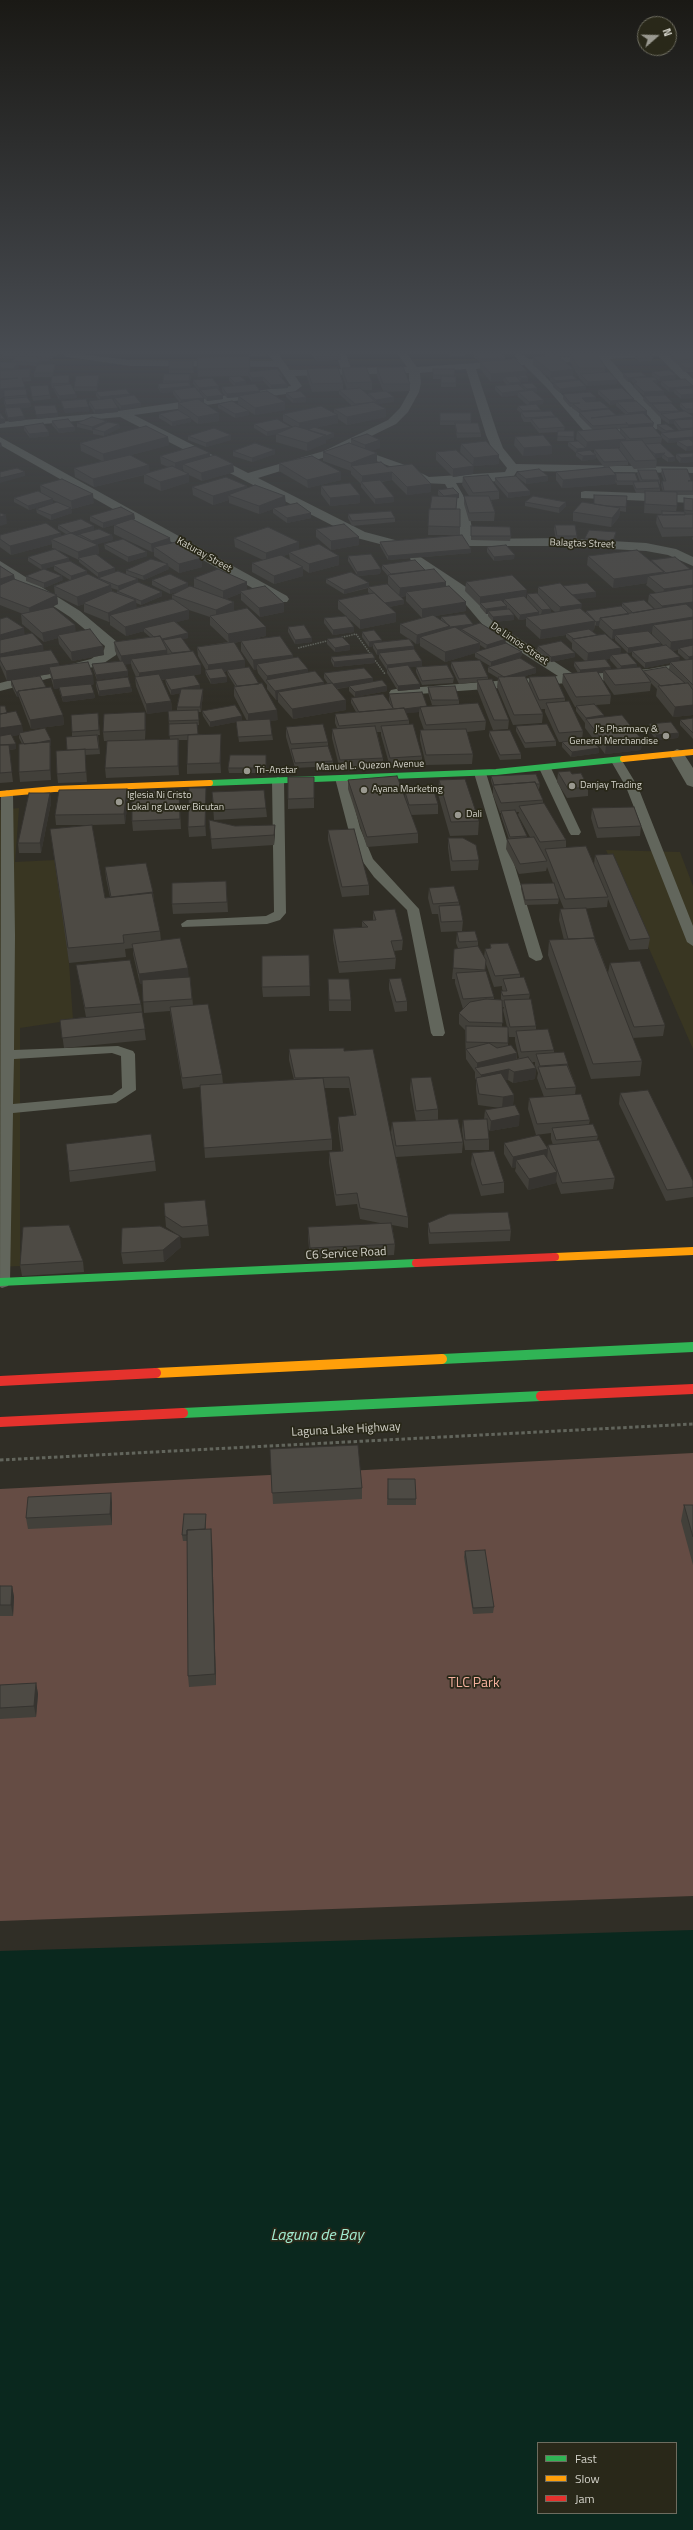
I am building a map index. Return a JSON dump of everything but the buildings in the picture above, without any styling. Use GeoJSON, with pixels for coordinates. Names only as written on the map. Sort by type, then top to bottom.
{"type":"FeatureCollection","features":[{"type":"Feature","properties":{"kind":"main road","name":"Manuel L. Quezon Avenue"},"geometry":{"type":"LineString","coordinates":[[4,794],[278,780],[480,772],[545,768],[693,752]]}},
{"type":"Feature","properties":{"kind":"main road","name":"C6 Service Road"},"geometry":{"type":"LineString","coordinates":[[1,1282],[693,1251]]}},
{"type":"Feature","properties":{"kind":"main road"},"geometry":{"type":"LineString","coordinates":[[0,1381],[693,1348]]}},
{"type":"Feature","properties":{"kind":"main road","name":"Laguna Lake Highway"},"geometry":{"type":"LineString","coordinates":[[0,1422],[693,1389]]}},
{"type":"Feature","properties":{"kind":"street","name":"Katuray Street"},"geometry":{"type":"LineString","coordinates":[[53,470],[282,599]]}},
{"type":"Feature","properties":{"kind":"street"},"geometry":{"type":"LineString","coordinates":[[234,470],[361,535],[396,544],[415,544]]}},
{"type":"Feature","properties":{"kind":"street"},"geometry":{"type":"LineString","coordinates":[[248,477],[272,470]]}},
{"type":"Feature","properties":{"kind":"street"},"geometry":{"type":"LineString","coordinates":[[407,470],[427,481],[449,481],[503,477],[510,474],[511,470]]}},
{"type":"Feature","properties":{"kind":"street"},"geometry":{"type":"LineString","coordinates":[[616,470],[689,470]]}},
{"type":"Feature","properties":{"kind":"street","name":"Balagtas Street"},"geometry":{"type":"LineString","coordinates":[[449,481],[461,502],[466,543],[559,542],[646,547],[672,552],[693,562]]}},
{"type":"Feature","properties":{"kind":"street"},"geometry":{"type":"LineString","coordinates":[[585,495],[693,499]]}},
{"type":"Feature","properties":{"kind":"street","name":"De Limos Street"},"geometry":{"type":"LineString","coordinates":[[416,558],[461,590],[476,606],[479,614],[493,628],[572,679]]}},
{"type":"Feature","properties":{"kind":"street"},"geometry":{"type":"LineString","coordinates":[[0,565],[75,614],[112,645],[111,652],[96,662],[0,688]]}},
{"type":"Feature","properties":{"kind":"street"},"geometry":{"type":"LineString","coordinates":[[396,693],[649,673],[693,665]]}},
{"type":"Feature","properties":{"kind":"street"},"geometry":{"type":"LineString","coordinates":[[676,754],[693,782]]}},
{"type":"Feature","properties":{"kind":"lane"},"geometry":{"type":"LineString","coordinates":[[618,761],[632,787],[693,942]]}},
{"type":"Feature","properties":{"kind":"lane"},"geometry":{"type":"LineString","coordinates":[[545,768],[575,832]]}},
{"type":"Feature","properties":{"kind":"lane"},"geometry":{"type":"LineString","coordinates":[[480,772],[536,957]]}},
{"type":"Feature","properties":{"kind":"lane"},"geometry":{"type":"LineString","coordinates":[[341,778],[354,828],[367,859],[413,909],[438,1033]]}},
{"type":"Feature","properties":{"kind":"lane"},"geometry":{"type":"LineString","coordinates":[[187,924],[267,920],[276,917],[280,913],[278,780]]}},
{"type":"Feature","properties":{"kind":"lane"},"geometry":{"type":"LineString","coordinates":[[1,1282],[9,936],[4,794]]}},
{"type":"Feature","properties":{"kind":"lane"},"geometry":{"type":"LineString","coordinates":[[4,1115],[116,1099],[129,1090],[128,1054],[113,1049],[6,1055]]}},
{"type":"Feature","properties":{"kind":"path"},"geometry":{"type":"LineString","coordinates":[[298,648],[356,634],[396,693]]}},
{"type":"Feature","properties":{"kind":"path","name":"Laguna Lake Highway"},"geometry":{"type":"LineString","coordinates":[[0,1460],[693,1424]]}},
{"type":"Feature","properties":{"kind":"shaded area"},"geometry":{"type":"Polygon","coordinates":[[[19,808],[15,862],[56,860],[69,963],[73,1020],[20,1028],[20,1266],[0,1267],[0,810],[19,808]]]}},
{"type":"Feature","properties":{"kind":"shaded area"},"geometry":{"type":"Polygon","coordinates":[[[606,850],[680,852],[693,886],[693,1049],[606,850]]]}},
{"type":"Feature","properties":{"kind":"green space","name":"TLC Park"},"geometry":{"type":"Polygon","coordinates":[[[693,1453],[693,1896],[0,1921],[0,1489],[693,1453]]]}},
{"type":"Feature","properties":{"kind":"water","name":"Laguna de Bay"},"geometry":{"type":"Polygon","coordinates":[[[693,1930],[693,2530],[0,2530],[0,1951],[693,1930]]]}},
{"type":"Feature","properties":{"kind":"traffic: fast"},"geometry":{"type":"LineString","coordinates":[[210,783],[496,772],[623,759]]}},
{"type":"Feature","properties":{"kind":"traffic: fast"},"geometry":{"type":"LineString","coordinates":[[0,1282],[416,1263]]}},
{"type":"Feature","properties":{"kind":"traffic: fast"},"geometry":{"type":"LineString","coordinates":[[442,1359],[693,1347]]}},
{"type":"Feature","properties":{"kind":"traffic: fast"},"geometry":{"type":"LineString","coordinates":[[183,1413],[541,1396]]}},
{"type":"Feature","properties":{"kind":"traffic: slow"},"geometry":{"type":"LineString","coordinates":[[623,759],[693,752]]}},
{"type":"Feature","properties":{"kind":"traffic: slow"},"geometry":{"type":"LineString","coordinates":[[0,794],[54,789],[210,783]]}},
{"type":"Feature","properties":{"kind":"traffic: slow"},"geometry":{"type":"LineString","coordinates":[[555,1257],[693,1251]]}},
{"type":"Feature","properties":{"kind":"traffic: slow"},"geometry":{"type":"LineString","coordinates":[[156,1373],[442,1359]]}},
{"type":"Feature","properties":{"kind":"traffic: jam"},"geometry":{"type":"LineString","coordinates":[[416,1263],[555,1257]]}},
{"type":"Feature","properties":{"kind":"traffic: jam"},"geometry":{"type":"LineString","coordinates":[[0,1381],[156,1373]]}},
{"type":"Feature","properties":{"kind":"traffic: jam"},"geometry":{"type":"LineString","coordinates":[[541,1396],[693,1389]]}},
{"type":"Feature","properties":{"kind":"traffic: jam"},"geometry":{"type":"LineString","coordinates":[[0,1422],[183,1413]]}},
{"type":"Feature","properties":{"kind":"place","name":"J's Pharmacy & General Merchandise"},"geometry":{"type":"Point","coordinates":[666,736]}},
{"type":"Feature","properties":{"kind":"place","name":"Tri-Anstar"},"geometry":{"type":"Point","coordinates":[247,771]}},
{"type":"Feature","properties":{"kind":"place","name":"Danjay Trading"},"geometry":{"type":"Point","coordinates":[572,786]}},
{"type":"Feature","properties":{"kind":"place","name":"Ayana Marketing"},"geometry":{"type":"Point","coordinates":[364,790]}},
{"type":"Feature","properties":{"kind":"place","name":"Iglesia Ni Cristo Lokal ng Lower Bicutan"},"geometry":{"type":"Point","coordinates":[119,802]}},
{"type":"Feature","properties":{"kind":"place","name":"Dali"},"geometry":{"type":"Point","coordinates":[458,815]}}]}
